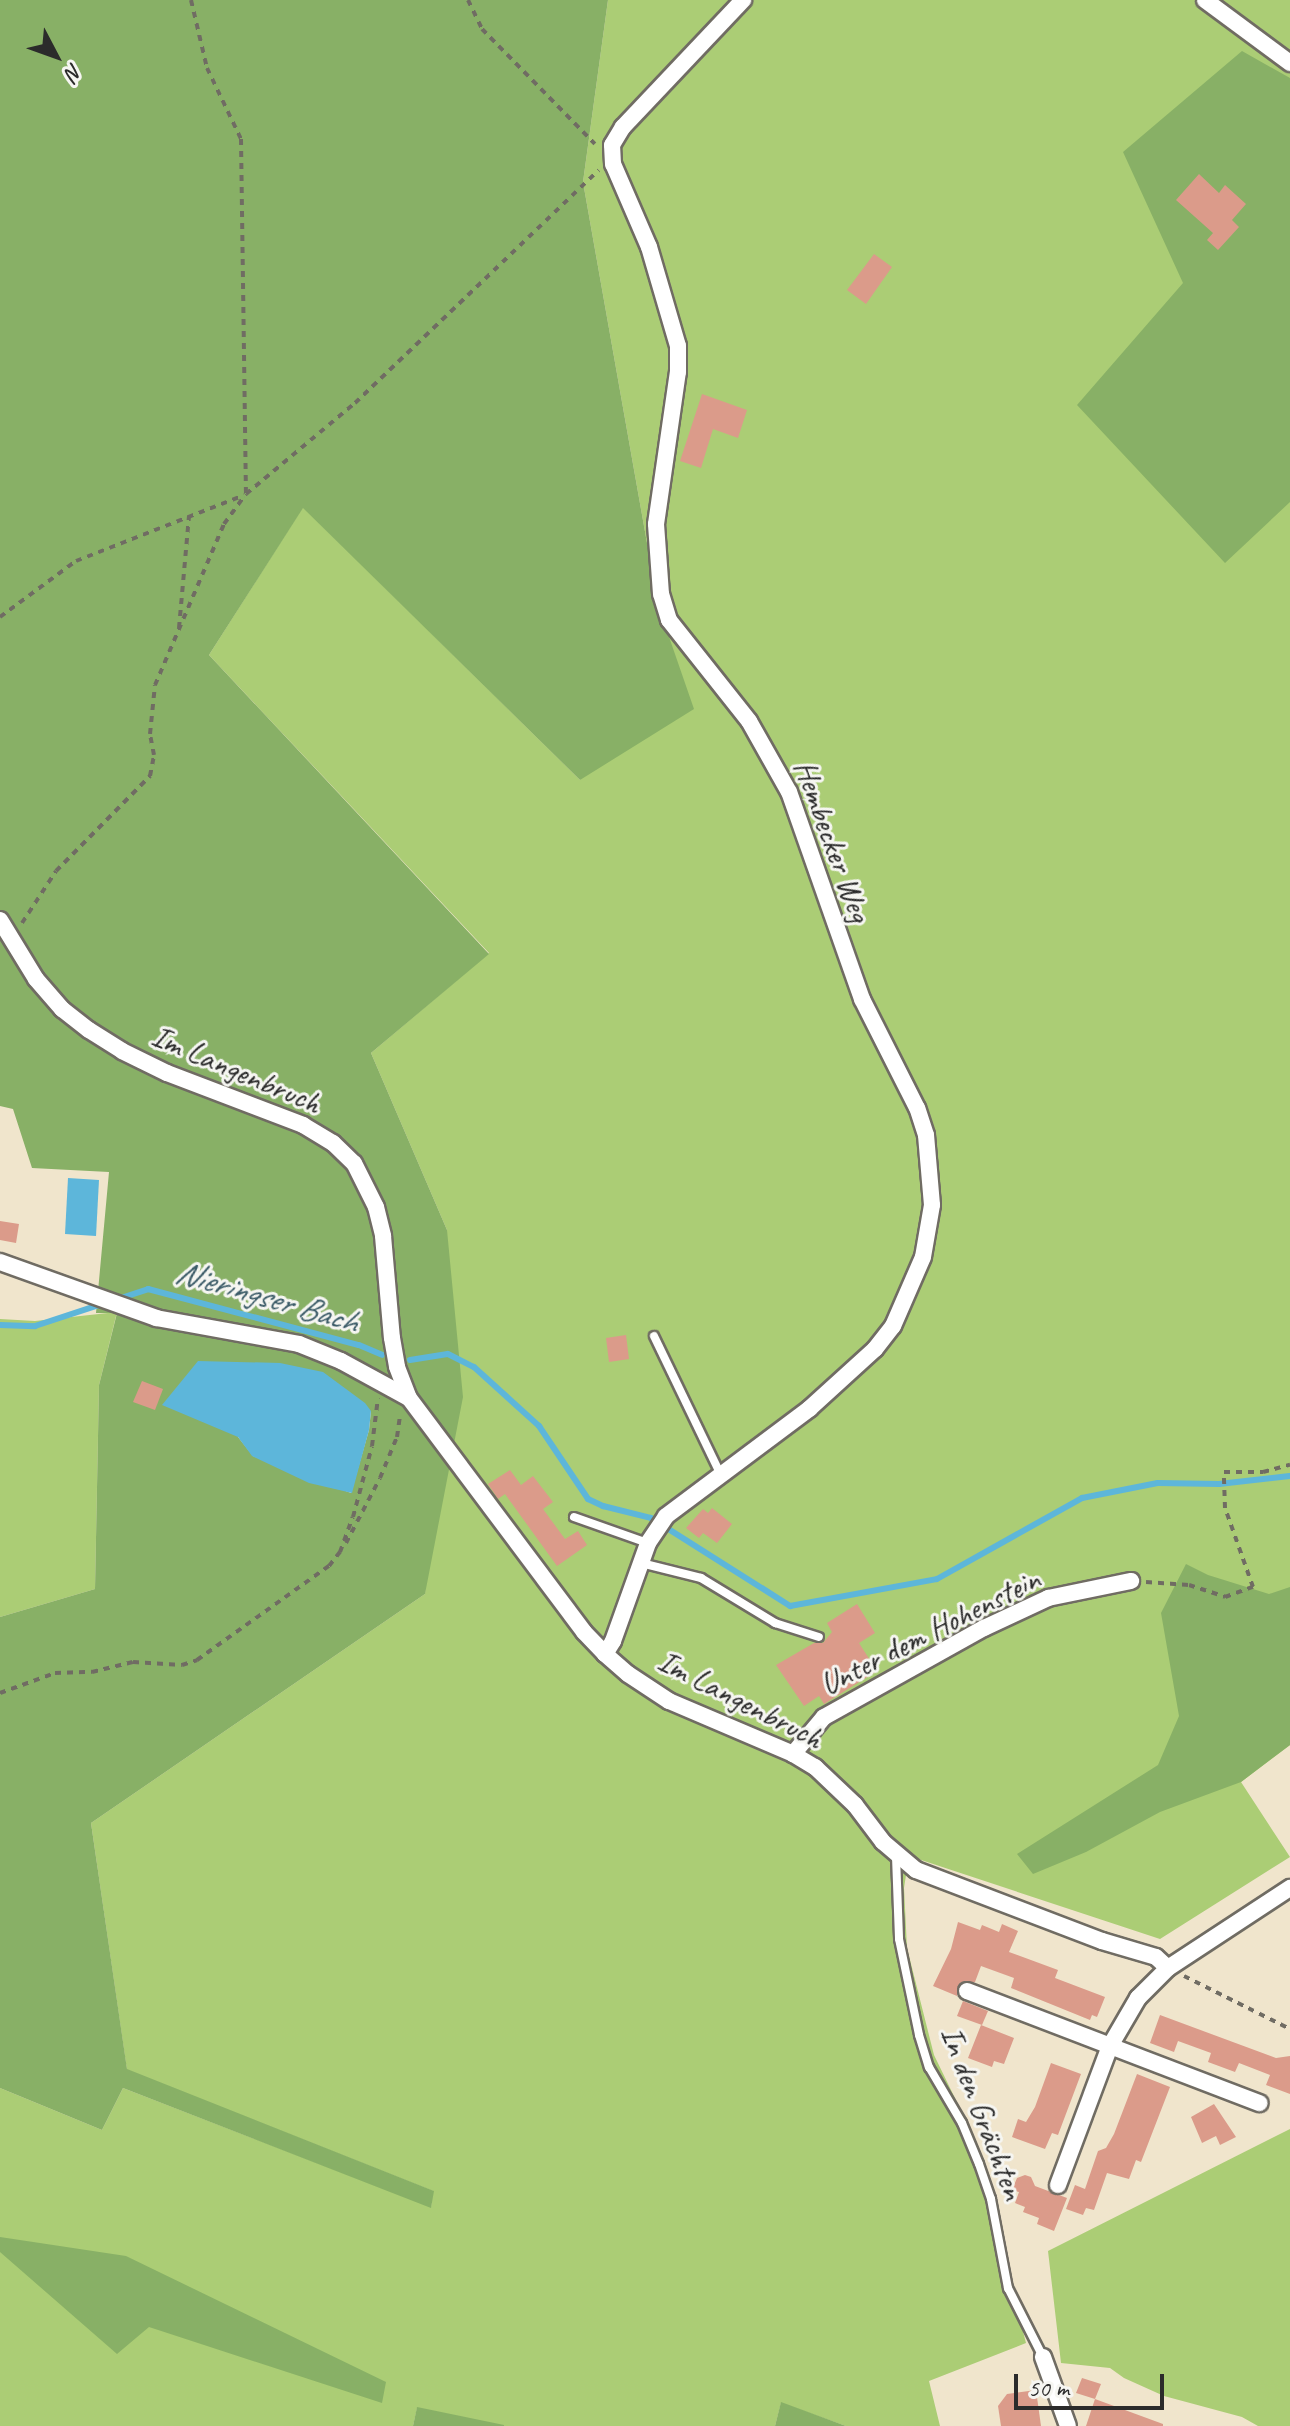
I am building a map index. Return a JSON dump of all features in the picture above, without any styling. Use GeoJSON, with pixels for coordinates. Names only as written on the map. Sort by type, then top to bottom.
{"type":"FeatureCollection","features":[{"type":"Feature","properties":{"kind":"street"},"geometry":{"type":"LineString","coordinates":[[613,157],[612,145],[623,127],[743,0]]}},
{"type":"Feature","properties":{"kind":"street"},"geometry":{"type":"LineString","coordinates":[[1205,0],[1290,63]]}},
{"type":"Feature","properties":{"kind":"street","name":"Hembecker Weg"},"geometry":{"type":"LineString","coordinates":[[605,1654],[613,1641],[651,1537],[666,1516],[829,1392],[875,1349],[893,1326],[923,1257],[932,1205],[931,1166],[917,1108],[862,999],[812,850],[778,768],[730,694],[676,629],[665,608],[656,524],[678,372],[678,346],[649,247],[613,157]]}},
{"type":"Feature","properties":{"kind":"street","name":"Im Langenbruch"},"geometry":{"type":"LineString","coordinates":[[0,920],[9,943],[62,1009],[122,1051],[167,1073],[303,1125],[354,1163],[376,1207],[383,1236],[392,1338],[405,1403]]}},
{"type":"Feature","properties":{"kind":"street","name":"Im Langenbruch"},"geometry":{"type":"LineString","coordinates":[[0,1262],[156,1318],[299,1344],[380,1382],[405,1403],[575,1620],[605,1654],[628,1674],[669,1701],[793,1754],[836,1784],[896,1856],[939,1881],[1102,1941],[1156,1957],[1168,1968]]}},
{"type":"Feature","properties":{"kind":"street","name":"Unter dem Hohenstein"},"geometry":{"type":"LineString","coordinates":[[793,1754],[824,1717],[984,1628],[1048,1598],[1131,1581]]}},
{"type":"Feature","properties":{"kind":"street"},"geometry":{"type":"LineString","coordinates":[[1058,2185],[1110,2046],[1138,1998],[1168,1968],[1290,1888]]}},
{"type":"Feature","properties":{"kind":"street"},"geometry":{"type":"LineString","coordinates":[[967,1991],[1259,2103]]}},
{"type":"Feature","properties":{"kind":"street","name":"In den Grächten"},"geometry":{"type":"LineString","coordinates":[[1043,2357],[1068,2426]]}},
{"type":"Feature","properties":{"kind":"lane"},"geometry":{"type":"LineString","coordinates":[[654,1336],[722,1476]]}},
{"type":"Feature","properties":{"kind":"lane"},"geometry":{"type":"LineString","coordinates":[[574,1517],[651,1537]]}},
{"type":"Feature","properties":{"kind":"lane"},"geometry":{"type":"LineString","coordinates":[[640,1563],[701,1578],[775,1623],[819,1637]]}},
{"type":"Feature","properties":{"kind":"lane","name":"In den Grächten"},"geometry":{"type":"LineString","coordinates":[[896,1856],[899,1939],[919,2035],[929,2067],[962,2123],[979,2164],[991,2199],[1008,2288],[1043,2357]]}},
{"type":"Feature","properties":{"kind":"path"},"geometry":{"type":"LineString","coordinates":[[191,0],[207,68],[241,139],[246,494]]}},
{"type":"Feature","properties":{"kind":"path"},"geometry":{"type":"LineString","coordinates":[[9,943],[56,871],[150,776],[154,755],[150,734],[155,685],[224,524],[246,494],[355,403],[613,157],[482,29],[468,0]]}},
{"type":"Feature","properties":{"kind":"path"},"geometry":{"type":"LineString","coordinates":[[0,617],[76,561],[246,494]]}},
{"type":"Feature","properties":{"kind":"path"},"geometry":{"type":"LineString","coordinates":[[178,635],[189,516]]}},
{"type":"Feature","properties":{"kind":"path"},"geometry":{"type":"LineString","coordinates":[[340,1552],[372,1446],[380,1382]]}},
{"type":"Feature","properties":{"kind":"path"},"geometry":{"type":"LineString","coordinates":[[0,1693],[55,1673],[92,1672],[133,1662],[182,1665],[197,1660],[329,1566],[367,1508],[397,1437],[405,1403]]}},
{"type":"Feature","properties":{"kind":"path"},"geometry":{"type":"LineString","coordinates":[[1131,1581],[1189,1585],[1225,1597],[1253,1587],[1225,1508],[1224,1472],[1263,1472],[1290,1465]]}},
{"type":"Feature","properties":{"kind":"path"},"geometry":{"type":"LineString","coordinates":[[1168,1968],[1290,2029]]}},
{"type":"Feature","properties":{"kind":"green space"},"geometry":{"type":"Polygon","coordinates":[[[0,0],[608,0],[583,182],[658,605],[694,709],[580,780],[303,508],[209,655],[489,954],[371,1053],[447,1230],[463,1397],[425,1594],[91,1823],[127,2069],[434,2191],[431,2208],[123,2088],[102,2130],[0,2088],[0,1617],[95,1589],[99,1385],[117,1313],[96,1313],[109,1172],[32,1168],[13,1109],[0,1106],[0,0]],[[371,1411],[238,1437],[253,1456],[351,1493],[369,1430],[371,1411]]]}},
{"type":"Feature","properties":{"kind":"green space"},"geometry":{"type":"Polygon","coordinates":[[[608,0],[1290,0],[1290,1745],[1241,1782],[1290,1857],[1160,1939],[909,1856],[904,1888],[907,1948],[934,2055],[967,2123],[998,2207],[1003,2255],[1026,2343],[929,2381],[940,2426],[846,2426],[781,2403],[775,2426],[504,2426],[417,2408],[413,2426],[0,2426],[0,2088],[102,2130],[123,2088],[431,2207],[433,2191],[127,2070],[91,1823],[425,1594],[447,1230],[371,1053],[489,953],[209,655],[303,507],[580,780],[658,605],[583,182],[608,0]]]}},
{"type":"Feature","properties":{"kind":"green space"},"geometry":{"type":"Polygon","coordinates":[[[1242,51],[1290,78],[1290,502],[1225,563],[1077,405],[1183,283],[1123,152],[1242,51]]]}},
{"type":"Feature","properties":{"kind":"green space"},"geometry":{"type":"Polygon","coordinates":[[[117,1312],[99,1385],[95,1589],[0,1617],[0,1319],[35,1321],[117,1312]]]}},
{"type":"Feature","properties":{"kind":"green space"},"geometry":{"type":"Polygon","coordinates":[[[1186,1564],[1208,1575],[1269,1594],[1290,1587],[1290,1745],[1241,1782],[1160,1812],[1086,1852],[1033,1874],[1017,1854],[1158,1765],[1179,1716],[1161,1613],[1186,1564]]]}},
{"type":"Feature","properties":{"kind":"green space"},"geometry":{"type":"Polygon","coordinates":[[[1290,2129],[1290,2426],[1258,2426],[1242,2417],[1164,2396],[1124,2378],[1110,2368],[1061,2363],[1048,2251],[1290,2129]]]}},
{"type":"Feature","properties":{"kind":"green space"},"geometry":{"type":"Polygon","coordinates":[[[0,2237],[126,2256],[386,2382],[382,2403],[149,2327],[117,2354],[0,2252],[0,2237]]]}},
{"type":"Feature","properties":{"kind":"green space"},"geometry":{"type":"Polygon","coordinates":[[[781,2402],[846,2426],[775,2426],[781,2402]]]}},
{"type":"Feature","properties":{"kind":"green space"},"geometry":{"type":"Polygon","coordinates":[[[417,2407],[504,2425],[504,2426],[413,2426],[417,2407]]]}},
{"type":"Feature","properties":{"kind":"water"},"geometry":{"type":"Polygon","coordinates":[[[68,1178],[99,1180],[96,1236],[65,1234],[68,1178]]]}},
{"type":"Feature","properties":{"kind":"water"},"geometry":{"type":"Polygon","coordinates":[[[198,1361],[280,1363],[323,1372],[365,1403],[371,1411],[369,1430],[352,1493],[309,1483],[252,1456],[238,1437],[162,1405],[198,1361]]]}},
{"type":"Feature","properties":{"kind":"building"},"geometry":{"type":"Polygon","coordinates":[[[1199,174],[1219,193],[1225,185],[1246,204],[1232,220],[1239,227],[1218,250],[1207,240],[1213,233],[1176,200],[1199,174]]]}},
{"type":"Feature","properties":{"kind":"building"},"geometry":{"type":"Polygon","coordinates":[[[874,254],[892,267],[866,304],[847,290],[874,254]]]}},
{"type":"Feature","properties":{"kind":"building"},"geometry":{"type":"Polygon","coordinates":[[[702,394],[747,410],[738,438],[713,429],[701,468],[680,461],[702,394]]]}},
{"type":"Feature","properties":{"kind":"building"},"geometry":{"type":"Polygon","coordinates":[[[0,1221],[19,1224],[16,1243],[0,1240],[0,1221]]]}},
{"type":"Feature","properties":{"kind":"building"},"geometry":{"type":"Polygon","coordinates":[[[626,1335],[629,1359],[609,1362],[606,1338],[626,1335]]]}},
{"type":"Feature","properties":{"kind":"building"},"geometry":{"type":"Polygon","coordinates":[[[142,1381],[163,1389],[155,1410],[133,1402],[142,1381]]]}},
{"type":"Feature","properties":{"kind":"building"},"geometry":{"type":"Polygon","coordinates":[[[510,1470],[521,1485],[533,1476],[553,1502],[543,1509],[565,1539],[578,1531],[587,1545],[557,1566],[505,1494],[498,1499],[488,1484],[510,1470]]]}},
{"type":"Feature","properties":{"kind":"building"},"geometry":{"type":"Polygon","coordinates":[[[712,1508],[732,1524],[717,1543],[703,1533],[699,1538],[686,1528],[703,1509],[708,1513],[712,1508]]]}},
{"type":"Feature","properties":{"kind":"building"},"geometry":{"type":"Polygon","coordinates":[[[857,1604],[875,1633],[859,1643],[877,1671],[824,1704],[819,1696],[804,1706],[776,1665],[814,1643],[823,1643],[832,1632],[827,1623],[857,1604]]]}},
{"type":"Feature","properties":{"kind":"building"},"geometry":{"type":"Polygon","coordinates":[[[958,1922],[980,1930],[982,1925],[999,1932],[1002,1924],[1018,1931],[1009,1952],[1058,1970],[1055,1978],[1105,1997],[1097,2017],[1092,2015],[1090,2020],[1011,1988],[1014,1978],[981,1966],[975,1982],[960,1983],[957,1996],[933,1986],[951,1949],[958,1922]]]}},
{"type":"Feature","properties":{"kind":"building"},"geometry":{"type":"Polygon","coordinates":[[[963,2001],[988,2011],[982,2025],[957,2016],[963,2001]]]}},
{"type":"Feature","properties":{"kind":"building"},"geometry":{"type":"Polygon","coordinates":[[[1160,2015],[1276,2058],[1290,2056],[1290,2094],[1266,2085],[1270,2075],[1239,2063],[1235,2072],[1208,2062],[1211,2053],[1178,2041],[1174,2052],[1150,2043],[1160,2015]]]}},
{"type":"Feature","properties":{"kind":"building"},"geometry":{"type":"Polygon","coordinates":[[[981,2025],[1014,2038],[1004,2064],[994,2061],[992,2067],[968,2058],[981,2025]]]}},
{"type":"Feature","properties":{"kind":"building"},"geometry":{"type":"Polygon","coordinates":[[[1051,2063],[1081,2074],[1058,2135],[1052,2133],[1045,2149],[1012,2137],[1018,2119],[1026,2122],[1035,2107],[1051,2063]]]}},
{"type":"Feature","properties":{"kind":"building"},"geometry":{"type":"Polygon","coordinates":[[[1137,2074],[1170,2087],[1141,2162],[1136,2160],[1129,2179],[1107,2173],[1094,2210],[1086,2208],[1083,2215],[1066,2209],[1075,2185],[1085,2189],[1098,2151],[1106,2148],[1114,2134],[1137,2074]]]}},
{"type":"Feature","properties":{"kind":"building"},"geometry":{"type":"Polygon","coordinates":[[[1214,2104],[1236,2137],[1220,2145],[1216,2136],[1202,2143],[1191,2117],[1214,2104]]]}},
{"type":"Feature","properties":{"kind":"building"},"geometry":{"type":"Polygon","coordinates":[[[1025,2175],[1031,2177],[1035,2186],[1067,2198],[1054,2231],[1037,2224],[1039,2218],[1023,2212],[1025,2207],[1015,2203],[1019,2192],[1012,2190],[1017,2178],[1025,2175]]]}},
{"type":"Feature","properties":{"kind":"building"},"geometry":{"type":"Polygon","coordinates":[[[1082,2378],[1101,2384],[1095,2399],[1076,2393],[1082,2378]]]}},
{"type":"Feature","properties":{"kind":"building"},"geometry":{"type":"Polygon","coordinates":[[[1036,2390],[1041,2426],[1001,2426],[998,2406],[1007,2394],[1036,2390]]]}},
{"type":"Feature","properties":{"kind":"building"},"geometry":{"type":"Polygon","coordinates":[[[1095,2399],[1163,2424],[1163,2426],[1086,2426],[1095,2399]]]}},
{"type":"Feature","properties":{"kind":"waterway","name":"Nieringser Bach"},"geometry":{"type":"LineString","coordinates":[[115,1300],[148,1289],[359,1345],[382,1355]]}},
{"type":"Feature","properties":{"kind":"waterway","name":"Nieringser Bach"},"geometry":{"type":"LineString","coordinates":[[0,1325],[35,1326],[105,1303]]}},
{"type":"Feature","properties":{"kind":"waterway","name":"Nieringser Bach"},"geometry":{"type":"LineString","coordinates":[[410,1360],[448,1354],[474,1367],[539,1426],[588,1499],[651,1518],[790,1606],[937,1579],[1082,1498],[1158,1483],[1219,1484],[1290,1476]]}}]}
